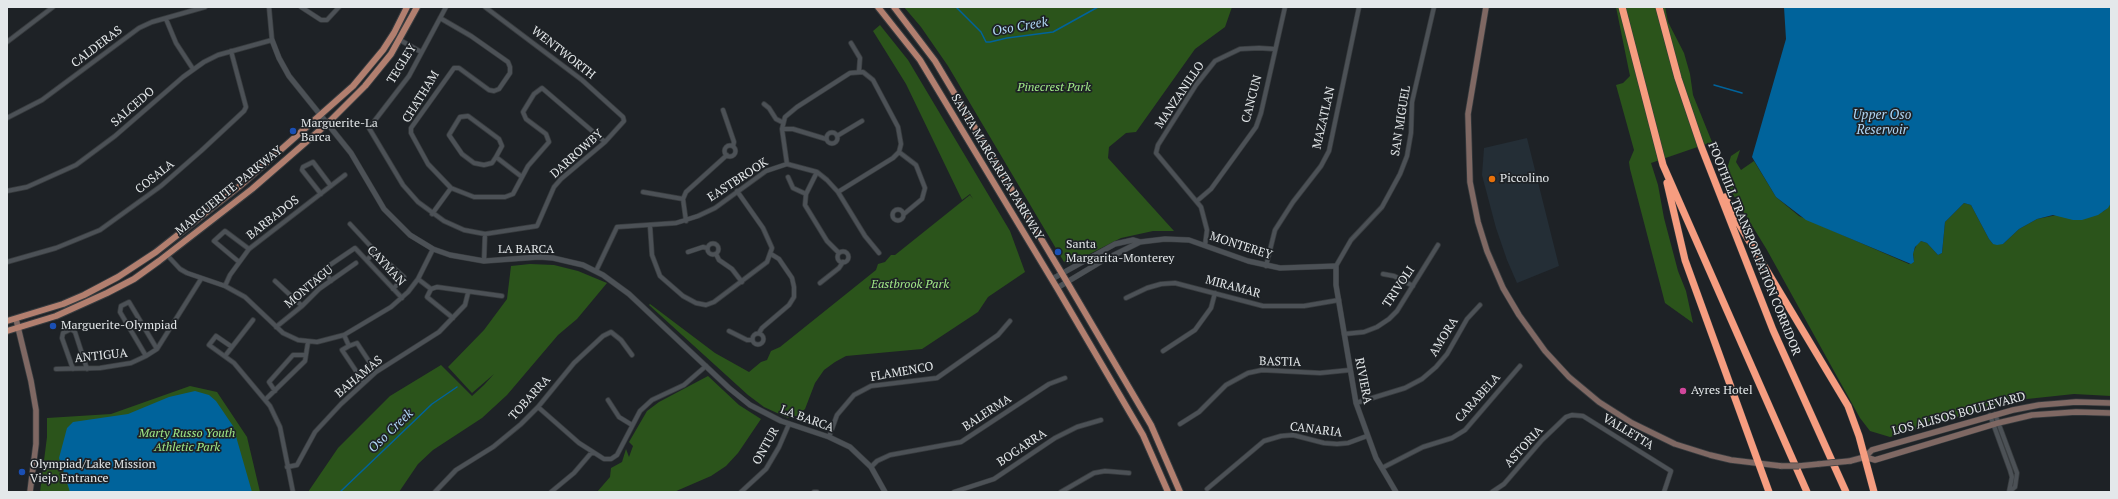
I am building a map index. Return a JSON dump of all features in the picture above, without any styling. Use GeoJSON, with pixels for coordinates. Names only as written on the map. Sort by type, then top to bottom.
{"type":"FeatureCollection","features":[{"type":"Feature","properties":{"kind":"highway"},"geometry":{"type":"LineString","coordinates":[[1622,7],[1663,165],[1685,260],[1748,431],[1757,464],[1769,492]]}},
{"type":"Feature","properties":{"kind":"highway","name":"FOOTHILL TRANSPORTATION CORRIDOR"},"geometry":{"type":"LineString","coordinates":[[1659,7],[1678,78],[1714,180],[1773,330],[1846,492]]}},
{"type":"Feature","properties":{"kind":"highway"},"geometry":{"type":"LineString","coordinates":[[1663,165],[1807,492]]}},
{"type":"Feature","properties":{"kind":"highway"},"geometry":{"type":"LineString","coordinates":[[1714,180],[1848,406],[1860,436],[1874,492]]}},
{"type":"Feature","properties":{"kind":"main road","name":"MARGUERITE PARKWAY"},"geometry":{"type":"LineString","coordinates":[[7,321],[58,306],[84,295],[118,277],[156,252],[241,185],[353,86],[372,64],[394,33],[407,7]]}},
{"type":"Feature","properties":{"kind":"main road","name":"MARGUERITE PARKWAY"},"geometry":{"type":"LineString","coordinates":[[7,330],[56,316],[107,294],[134,279],[252,189],[328,123],[379,71],[400,40],[417,7]]}},
{"type":"Feature","properties":{"kind":"main road","name":"SANTA MARGARITA PARKWAY"},"geometry":{"type":"LineString","coordinates":[[878,7],[920,60],[1052,279],[1143,435],[1168,492]]}},
{"type":"Feature","properties":{"kind":"main road","name":"SANTA MARGARITA PARKWAY"},"geometry":{"type":"LineString","coordinates":[[894,7],[935,62],[1067,282],[1151,425],[1180,492]]}},
{"type":"Feature","properties":{"kind":"main road","name":"LOS ALISOS BOULEVARD"},"geometry":{"type":"LineString","coordinates":[[1486,7],[1468,114],[1469,167],[1474,204],[1483,240],[1508,297],[1527,328],[1552,360],[1577,384],[1610,410],[1644,430],[1675,444],[1721,458],[1781,466],[1850,460],[1865,457],[1875,460],[1995,423],[2044,414],[2111,413]]}},
{"type":"Feature","properties":{"kind":"main road"},"geometry":{"type":"LineString","coordinates":[[16,319],[31,381],[36,410],[36,444],[30,492]]}},
{"type":"Feature","properties":{"kind":"main road","name":"LOS ALISOS BOULEVARD"},"geometry":{"type":"LineString","coordinates":[[1865,457],[1872,450],[1992,414],[2038,405],[2076,402],[2111,403]]}},
{"type":"Feature","properties":{"kind":"street"},"geometry":{"type":"LineString","coordinates":[[7,42],[53,7]]}},
{"type":"Feature","properties":{"kind":"street","name":"CALDERAS"},"geometry":{"type":"LineString","coordinates":[[7,118],[42,100],[139,28],[166,18],[205,7]]}},
{"type":"Feature","properties":{"kind":"street","name":"LA BARCA"},"geometry":{"type":"LineString","coordinates":[[269,7],[272,40],[279,58],[289,76],[328,123],[358,163],[384,209],[395,222],[410,235],[433,249],[450,255],[484,260],[539,257],[553,258],[596,271],[618,284],[750,405],[789,424],[829,437],[850,447],[871,467],[885,492]]}},
{"type":"Feature","properties":{"kind":"street"},"geometry":{"type":"LineString","coordinates":[[301,7],[321,20],[327,20],[339,7]]}},
{"type":"Feature","properties":{"kind":"street","name":"TEGLEY"},"geometry":{"type":"LineString","coordinates":[[432,214],[403,185],[369,128],[409,76],[446,7]]}},
{"type":"Feature","properties":{"kind":"street","name":"WENTWORTH"},"geometry":{"type":"LineString","coordinates":[[485,7],[582,80],[623,117],[624,121]]}},
{"type":"Feature","properties":{"kind":"street","name":"CANCUN"},"geometry":{"type":"LineString","coordinates":[[1197,201],[1211,189],[1256,127],[1261,113],[1274,50],[1285,7]]}},
{"type":"Feature","properties":{"kind":"street","name":"MAZATLAN"},"geometry":{"type":"LineString","coordinates":[[1266,266],[1275,230],[1293,202],[1321,166],[1329,151],[1359,7]]}},
{"type":"Feature","properties":{"kind":"street","name":"SAN MIGUEL"},"geometry":{"type":"LineString","coordinates":[[1336,266],[1351,240],[1382,207],[1400,174],[1407,156],[1411,133],[1412,102],[1434,7]]}},
{"type":"Feature","properties":{"kind":"street"},"geometry":{"type":"LineString","coordinates":[[166,18],[176,44],[193,69]]}},
{"type":"Feature","properties":{"kind":"street","name":"CHATHAM"},"geometry":{"type":"LineString","coordinates":[[440,18],[471,36],[508,62],[510,67],[510,73],[499,89],[494,91],[489,90],[459,68],[454,68],[411,128],[411,133],[425,158],[441,179],[451,188]]}},
{"type":"Feature","properties":{"kind":"street","name":"SALCEDO"},"geometry":{"type":"LineString","coordinates":[[7,192],[27,187],[76,165],[115,136],[193,69],[218,55],[272,40]]}},
{"type":"Feature","properties":{"kind":"street"},"geometry":{"type":"LineString","coordinates":[[400,40],[422,52]]}},
{"type":"Feature","properties":{"kind":"street"},"geometry":{"type":"LineString","coordinates":[[851,43],[860,58],[861,71]]}},
{"type":"Feature","properties":{"kind":"street","name":"MANZANILLO"},"geometry":{"type":"LineString","coordinates":[[1197,201],[1156,153],[1158,145],[1196,85],[1215,61],[1240,49],[1259,48],[1274,50]]}},
{"type":"Feature","properties":{"kind":"street","name":"COSALA"},"geometry":{"type":"LineString","coordinates":[[7,262],[56,248],[100,230],[161,186],[202,151],[244,111],[246,107],[231,51]]}},
{"type":"Feature","properties":{"kind":"street"},"geometry":{"type":"LineString","coordinates":[[787,164],[782,130],[782,122],[785,117],[797,106],[850,73],[861,71],[873,80],[898,127],[901,144],[898,152],[893,158],[838,192]]}},
{"type":"Feature","properties":{"kind":"street"},"geometry":{"type":"LineString","coordinates":[[484,260],[485,234],[464,230],[432,214],[451,188],[474,197],[505,196],[513,194],[528,166],[549,142],[546,134],[526,119],[523,114],[523,109],[537,91],[542,88],[605,142]]}},
{"type":"Feature","properties":{"kind":"street"},"geometry":{"type":"LineString","coordinates":[[764,104],[776,118],[782,122]]}},
{"type":"Feature","properties":{"kind":"street"},"geometry":{"type":"LineString","coordinates":[[686,220],[683,199],[691,186],[727,156],[735,154],[736,149],[723,110]]}},
{"type":"Feature","properties":{"kind":"street"},"geometry":{"type":"LineString","coordinates":[[468,116],[501,141],[502,146],[496,157],[490,164],[474,163],[462,154],[451,141],[449,136],[450,131],[460,117],[468,116]]}},
{"type":"Feature","properties":{"kind":"street","name":"DARROWBY"},"geometry":{"type":"LineString","coordinates":[[485,234],[537,226],[554,187],[561,179],[605,142],[624,121]]}},
{"type":"Feature","properties":{"kind":"street"},"geometry":{"type":"LineString","coordinates":[[837,136],[862,121]]}},
{"type":"Feature","properties":{"kind":"street"},"geometry":{"type":"LineString","coordinates":[[782,130],[794,130],[826,139],[828,142],[833,144],[837,141],[837,136]]}},
{"type":"Feature","properties":{"kind":"street"},"geometry":{"type":"LineString","coordinates":[[826,139],[831,132],[837,136]]}},
{"type":"Feature","properties":{"kind":"street"},"geometry":{"type":"LineString","coordinates":[[727,156],[725,151],[728,145],[734,146]]}},
{"type":"Feature","properties":{"kind":"street"},"geometry":{"type":"LineString","coordinates":[[898,152],[916,164],[925,188],[922,199],[904,214]]}},
{"type":"Feature","properties":{"kind":"street"},"geometry":{"type":"LineString","coordinates":[[496,157],[522,177]]}},
{"type":"Feature","properties":{"kind":"street"},"geometry":{"type":"LineString","coordinates":[[321,194],[302,170],[303,167],[313,162],[331,186]]}},
{"type":"Feature","properties":{"kind":"street","name":"EASTBROOK"},"geometry":{"type":"LineString","coordinates":[[596,271],[617,227],[650,226],[686,220],[715,208],[766,171],[787,164],[817,172],[838,192],[865,236],[879,253]]}},
{"type":"Feature","properties":{"kind":"street"},"geometry":{"type":"LineString","coordinates":[[817,172],[806,194],[805,205],[827,241],[839,253],[838,258],[843,262]]}},
{"type":"Feature","properties":{"kind":"street","name":"BARBADOS"},"geometry":{"type":"LineString","coordinates":[[225,286],[239,262],[249,249],[345,174]]}},
{"type":"Feature","properties":{"kind":"street"},"geometry":{"type":"LineString","coordinates":[[788,177],[793,188],[806,194]]}},
{"type":"Feature","properties":{"kind":"street"},"geometry":{"type":"LineString","coordinates":[[650,226],[652,255],[660,276],[683,296],[696,303],[706,305],[714,302],[767,262],[771,254],[772,248],[770,241],[737,191]]}},
{"type":"Feature","properties":{"kind":"street"},"geometry":{"type":"LineString","coordinates":[[643,192],[683,199]]}},
{"type":"Feature","properties":{"kind":"street"},"geometry":{"type":"LineString","coordinates":[[1197,201],[1206,224],[1205,245]]}},
{"type":"Feature","properties":{"kind":"street"},"geometry":{"type":"LineString","coordinates":[[350,224],[376,252],[404,277],[393,289]]}},
{"type":"Feature","properties":{"kind":"street"},"geometry":{"type":"LineString","coordinates":[[239,262],[214,241],[225,231],[249,249]]}},
{"type":"Feature","properties":{"kind":"street","name":"MONTEREY"},"geometry":{"type":"LineString","coordinates":[[1052,279],[1115,244],[1133,240],[1140,242],[1183,240],[1205,245],[1266,266],[1295,269],[1336,266]]}},
{"type":"Feature","properties":{"kind":"street","name":"MONTEREY"},"geometry":{"type":"LineString","coordinates":[[1057,288],[1140,242]]}},
{"type":"Feature","properties":{"kind":"street"},"geometry":{"type":"LineString","coordinates":[[688,252],[704,247],[707,248],[710,244],[716,244],[719,250],[716,254]]}},
{"type":"Feature","properties":{"kind":"street"},"geometry":{"type":"LineString","coordinates":[[1115,244],[1118,254]]}},
{"type":"Feature","properties":{"kind":"street","name":"TRIVOLI"},"geometry":{"type":"LineString","coordinates":[[1344,334],[1364,332],[1377,327],[1389,319],[1397,311],[1438,245]]}},
{"type":"Feature","properties":{"kind":"street","name":"CAYMAN"},"geometry":{"type":"LineString","coordinates":[[324,270],[355,248],[402,298]]}},
{"type":"Feature","properties":{"kind":"street"},"geometry":{"type":"LineString","coordinates":[[707,248],[710,254],[716,254]]}},
{"type":"Feature","properties":{"kind":"street"},"geometry":{"type":"LineString","coordinates":[[167,255],[180,269],[201,279],[225,286],[248,300],[276,327],[288,336],[308,342],[332,339],[382,314],[402,298],[418,279],[433,249]]}},
{"type":"Feature","properties":{"kind":"street"},"geometry":{"type":"LineString","coordinates":[[820,284],[840,268],[843,262],[848,260],[848,254],[844,251],[839,253]]}},
{"type":"Feature","properties":{"kind":"street"},"geometry":{"type":"LineString","coordinates":[[367,260],[376,252]]}},
{"type":"Feature","properties":{"kind":"street"},"geometry":{"type":"LineString","coordinates":[[716,254],[719,260],[732,269],[742,282]]}},
{"type":"Feature","properties":{"kind":"street"},"geometry":{"type":"LineString","coordinates":[[752,340],[754,335],[789,305],[794,297],[792,278],[779,259],[771,254]]}},
{"type":"Feature","properties":{"kind":"street","name":"MONTAGU"},"geometry":{"type":"LineString","coordinates":[[276,327],[302,306],[319,289],[356,263]]}},
{"type":"Feature","properties":{"kind":"street","name":"RIVIERA"},"geometry":{"type":"LineString","coordinates":[[1336,266],[1339,300],[1356,403],[1367,436],[1382,468],[1396,492]]}},
{"type":"Feature","properties":{"kind":"street"},"geometry":{"type":"LineString","coordinates":[[293,296],[324,270],[331,281]]}},
{"type":"Feature","properties":{"kind":"street"},"geometry":{"type":"LineString","coordinates":[[1383,274],[1394,276],[1413,286]]}},
{"type":"Feature","properties":{"kind":"street","name":"ANTIGUA"},"geometry":{"type":"LineString","coordinates":[[56,369],[87,369],[131,363],[146,356],[157,349],[201,279]]}},
{"type":"Feature","properties":{"kind":"street"},"geometry":{"type":"LineString","coordinates":[[418,279],[431,289]]}},
{"type":"Feature","properties":{"kind":"street"},"geometry":{"type":"LineString","coordinates":[[275,281],[293,296],[302,306]]}},
{"type":"Feature","properties":{"kind":"street","name":"MIRAMAR"},"geometry":{"type":"LineString","coordinates":[[1126,298],[1147,288],[1161,284],[1175,283],[1263,306],[1304,306],[1339,300]]}},
{"type":"Feature","properties":{"kind":"street"},"geometry":{"type":"LineString","coordinates":[[453,318],[427,297],[431,289],[437,287],[468,293],[502,296]]}},
{"type":"Feature","properties":{"kind":"street","name":"BAHAMAS"},"geometry":{"type":"LineString","coordinates":[[287,468],[298,465],[315,432],[376,372],[439,332],[465,305],[468,293]]}},
{"type":"Feature","properties":{"kind":"street"},"geometry":{"type":"LineString","coordinates":[[1163,351],[1195,330],[1211,308],[1215,293]]}},
{"type":"Feature","properties":{"kind":"street"},"geometry":{"type":"LineString","coordinates":[[146,356],[120,312],[121,306],[129,302],[157,349]]}},
{"type":"Feature","properties":{"kind":"street","name":"AMORA"},"geometry":{"type":"LineString","coordinates":[[1356,403],[1405,388],[1422,379],[1436,367],[1447,354],[1467,319],[1480,305]]}},
{"type":"Feature","properties":{"kind":"street"},"geometry":{"type":"LineString","coordinates":[[225,356],[253,320]]}},
{"type":"Feature","properties":{"kind":"street","name":"FLAMENCO"},"geometry":{"type":"LineString","coordinates":[[829,437],[837,415],[854,395],[871,386],[937,378],[998,335],[1010,320]]}},
{"type":"Feature","properties":{"kind":"street"},"geometry":{"type":"LineString","coordinates":[[73,369],[62,338],[63,333],[70,329],[75,332],[87,369]]}},
{"type":"Feature","properties":{"kind":"street"},"geometry":{"type":"LineString","coordinates":[[729,331],[747,340],[752,340],[757,344],[762,343],[763,338],[758,333]]}},
{"type":"Feature","properties":{"kind":"street","name":"TOBARRA"},"geometry":{"type":"LineString","coordinates":[[435,492],[456,470],[503,439],[521,424],[538,407],[569,368],[603,336],[612,332],[621,340],[632,355]]}},
{"type":"Feature","properties":{"kind":"street"},"geometry":{"type":"LineString","coordinates":[[344,334],[349,346]]}},
{"type":"Feature","properties":{"kind":"street"},"geometry":{"type":"LineString","coordinates":[[232,347],[216,336],[209,345],[234,363],[266,399],[280,427],[293,492]]}},
{"type":"Feature","properties":{"kind":"street"},"geometry":{"type":"LineString","coordinates":[[266,399],[305,361],[308,342]]}},
{"type":"Feature","properties":{"kind":"street"},"geometry":{"type":"LineString","coordinates":[[364,383],[342,350],[357,343],[376,372]]}},
{"type":"Feature","properties":{"kind":"street"},"geometry":{"type":"LineString","coordinates":[[275,391],[269,382],[293,355],[306,355]]}},
{"type":"Feature","properties":{"kind":"street"},"geometry":{"type":"LineString","coordinates":[[538,407],[592,452],[604,459],[611,459],[617,455],[640,411],[652,400],[684,385],[706,366]]}},
{"type":"Feature","properties":{"kind":"street","name":"CARABELA"},"geometry":{"type":"LineString","coordinates":[[1382,468],[1423,447],[1452,438],[1465,430],[1520,366]]}},
{"type":"Feature","properties":{"kind":"street","name":"BASTIA"},"geometry":{"type":"LineString","coordinates":[[1180,424],[1199,412],[1226,385],[1248,373],[1262,370],[1320,373],[1350,370]]}},
{"type":"Feature","properties":{"kind":"street","name":"BALERMA"},"geometry":{"type":"LineString","coordinates":[[871,467],[877,461],[890,455],[961,442],[1049,384],[1065,378]]}},
{"type":"Feature","properties":{"kind":"street"},"geometry":{"type":"LineString","coordinates":[[608,400],[619,417],[632,426]]}},
{"type":"Feature","properties":{"kind":"street"},"geometry":{"type":"LineString","coordinates":[[1992,414],[2012,477],[2009,492]]}},
{"type":"Feature","properties":{"kind":"street","name":"VALLETTA"},"geometry":{"type":"LineString","coordinates":[[1572,415],[1583,416],[1671,471],[1664,492]]}},
{"type":"Feature","properties":{"kind":"street","name":"ASTORIA"},"geometry":{"type":"LineString","coordinates":[[1492,492],[1504,484],[1542,440],[1566,418],[1572,415]]}},
{"type":"Feature","properties":{"kind":"street","name":"BOGARRA"},"geometry":{"type":"LineString","coordinates":[[954,492],[994,479],[1055,438],[1077,427],[1101,420]]}},
{"type":"Feature","properties":{"kind":"street","name":"ONTUR"},"geometry":{"type":"LineString","coordinates":[[741,492],[766,469],[779,448],[789,424]]}},
{"type":"Feature","properties":{"kind":"street","name":"CANARIA"},"geometry":{"type":"LineString","coordinates":[[1207,489],[1264,441],[1281,436],[1293,435],[1324,443],[1337,444],[1348,443],[1367,436]]}},
{"type":"Feature","properties":{"kind":"street"},"geometry":{"type":"LineString","coordinates":[[551,492],[574,473],[592,452]]}},
{"type":"Feature","properties":{"kind":"street"},"geometry":{"type":"LineString","coordinates":[[1061,492],[1094,473],[1105,471],[1129,473]]}},
{"type":"Feature","properties":{"kind":"shaded area"},"geometry":{"type":"Polygon","coordinates":[[[1527,138],[1559,266],[1517,283],[1496,228],[1482,175],[1484,148],[1527,138]]]}},
{"type":"Feature","properties":{"kind":"green space","name":"Pinecrest Park"},"geometry":{"type":"Polygon","coordinates":[[[904,7],[1232,7],[1225,27],[1195,49],[1136,132],[1126,133],[1109,147],[1108,158],[1174,231],[1153,231],[1121,238],[1070,264],[1064,262],[948,66],[921,27],[904,7]]]}},
{"type":"Feature","properties":{"kind":"green space"},"geometry":{"type":"Polygon","coordinates":[[[1616,7],[1665,7],[1668,22],[1684,53],[1690,74],[1693,95],[1712,142],[1651,163],[1658,185],[1664,218],[1678,271],[1686,291],[1693,323],[1665,303],[1630,169],[1629,162],[1634,150],[1616,85],[1623,83],[1630,76],[1616,7]]]}},
{"type":"Feature","properties":{"kind":"green space","name":"Eastbrook Park"},"geometry":{"type":"Polygon","coordinates":[[[880,25],[908,60],[1010,231],[1025,272],[988,297],[978,312],[922,349],[846,356],[835,362],[824,370],[815,383],[805,409],[797,416],[791,416],[788,418],[764,407],[748,395],[649,305],[650,304],[715,353],[749,372],[761,362],[767,360],[771,351],[780,347],[876,270],[878,264],[885,262],[891,255],[895,255],[970,195],[973,199],[970,194],[962,200],[906,84],[873,31],[880,25]]]}},
{"type":"Feature","properties":{"kind":"green space"},"geometry":{"type":"Polygon","coordinates":[[[1740,150],[1736,162],[1741,170],[1754,161],[1776,197],[1799,216],[1909,264],[1914,262],[1913,253],[1917,244],[1921,241],[1927,243],[1938,255],[1942,253],[1945,222],[1964,203],[1971,205],[1993,244],[2003,244],[2019,229],[2037,219],[2057,215],[2076,220],[2104,211],[2111,203],[2111,396],[2074,394],[2027,399],[1987,408],[1890,437],[1870,431],[1860,418],[1767,250],[1726,183],[1727,169],[1731,156],[1740,150]]]}},
{"type":"Feature","properties":{"kind":"green space"},"geometry":{"type":"Polygon","coordinates":[[[530,264],[554,265],[578,271],[607,283],[577,319],[558,335],[507,395],[482,418],[433,450],[418,464],[399,492],[308,492],[338,448],[390,396],[441,365],[472,396],[484,385],[494,374],[472,393],[448,367],[484,330],[507,299],[511,266],[530,264]]]}},
{"type":"Feature","properties":{"kind":"green space"},"geometry":{"type":"Polygon","coordinates":[[[708,376],[739,405],[761,419],[738,453],[726,466],[711,476],[674,492],[597,492],[610,477],[611,468],[622,462],[626,449],[629,457],[633,446],[629,442],[647,411],[659,402],[708,376]]]}},
{"type":"Feature","properties":{"kind":"green space","name":"Marty Russo Youth Athletic Park"},"geometry":{"type":"Polygon","coordinates":[[[190,386],[217,392],[247,437],[260,492],[40,492],[47,437],[47,418],[111,414],[190,386]]]}},
{"type":"Feature","properties":{"kind":"water","name":"Upper Oso Reservoir"},"geometry":{"type":"Polygon","coordinates":[[[1784,7],[2111,7],[2111,203],[2108,208],[2098,215],[2082,220],[2073,220],[2053,215],[2037,219],[2019,229],[2003,244],[1997,245],[1993,244],[1989,239],[1971,205],[1964,203],[1945,222],[1942,253],[1938,255],[1927,243],[1921,241],[1915,247],[1913,254],[1914,262],[1911,264],[1806,220],[1776,197],[1752,157],[1786,39],[1784,7]]]}},
{"type":"Feature","properties":{"kind":"water","name":"Marty Russo Youth Athletic Park"},"geometry":{"type":"Polygon","coordinates":[[[195,391],[209,395],[216,401],[233,426],[252,492],[70,492],[59,458],[67,428],[73,422],[128,414],[169,397],[195,391]]]}},
{"type":"Feature","properties":{"kind":"waterway","name":"Oso Creek"},"geometry":{"type":"LineString","coordinates":[[956,7],[981,32],[986,42],[1053,32],[1098,7]]}},
{"type":"Feature","properties":{"kind":"waterway","name":"Oso Creek"},"geometry":{"type":"LineString","coordinates":[[1714,85],[1742,93]]}},
{"type":"Feature","properties":{"kind":"waterway","name":"Oso Creek"},"geometry":{"type":"LineString","coordinates":[[340,492],[432,404],[457,387]]}},
{"type":"Feature","properties":{"kind":"place","name":"Marguerite-La Barca"},"geometry":{"type":"Point","coordinates":[293,131]}},
{"type":"Feature","properties":{"kind":"place","name":"Piccolino"},"geometry":{"type":"Point","coordinates":[1492,179]}},
{"type":"Feature","properties":{"kind":"place","name":"Santa Margarita-Monterey"},"geometry":{"type":"Point","coordinates":[1058,252]}},
{"type":"Feature","properties":{"kind":"place","name":"Marguerite-Olympiad"},"geometry":{"type":"Point","coordinates":[53,326]}},
{"type":"Feature","properties":{"kind":"place","name":"Ayres Hotel"},"geometry":{"type":"Point","coordinates":[1683,391]}},
{"type":"Feature","properties":{"kind":"place","name":"Olympiad/Lake Mission Viejo Entrance"},"geometry":{"type":"Point","coordinates":[22,472]}}]}
